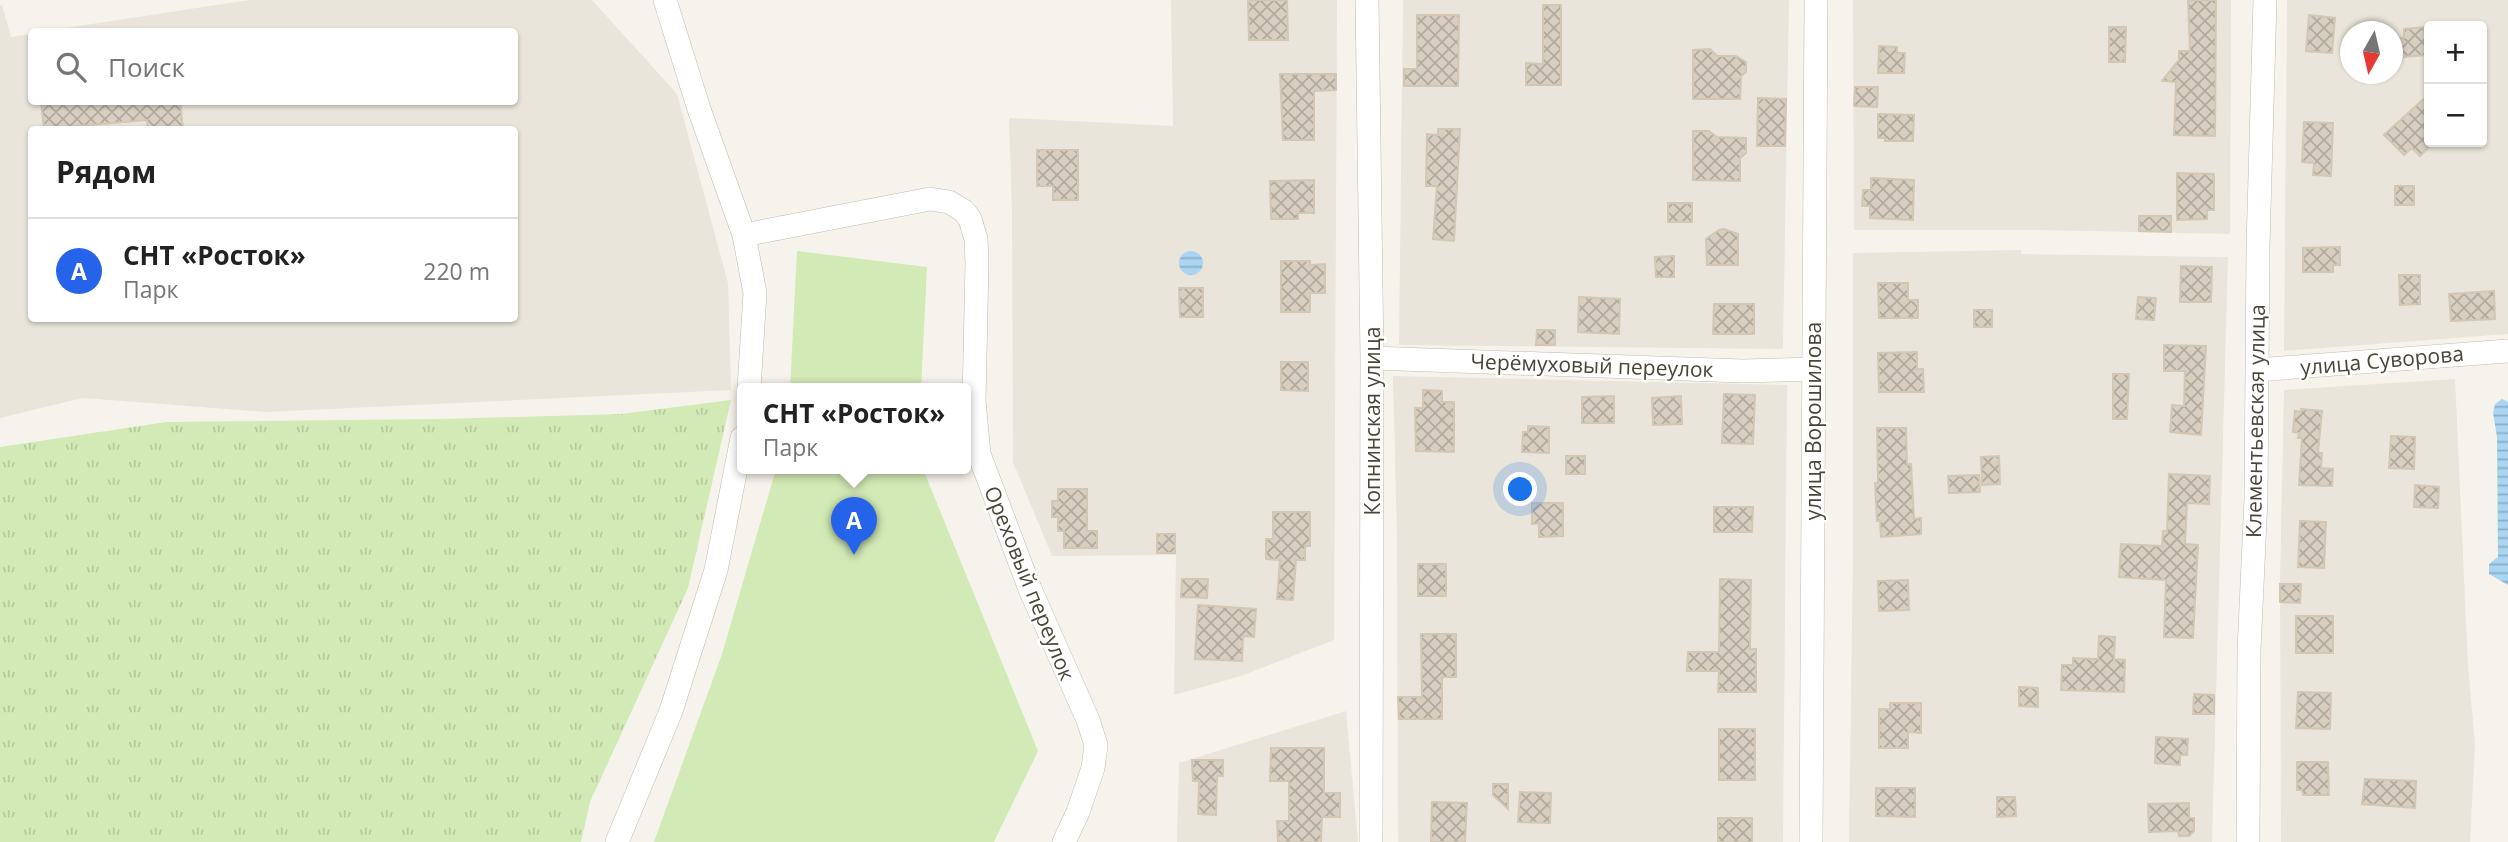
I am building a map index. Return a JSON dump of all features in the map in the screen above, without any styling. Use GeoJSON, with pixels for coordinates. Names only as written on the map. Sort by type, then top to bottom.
{"type":"FeatureCollection","features":[{"type":"Feature","properties":{"kind":"street"},"geometry":{"type":"LineString","coordinates":[[665,0],[699,109],[744,235],[755,293],[750,383]]}},
{"type":"Feature","properties":{"kind":"street","name":"Копнинская улица"},"geometry":{"type":"LineString","coordinates":[[1367,0],[1372,358],[1371,842]]}},
{"type":"Feature","properties":{"kind":"street","name":"улица Ворошилова"},"geometry":{"type":"LineString","coordinates":[[1811,842],[1816,0]]}},
{"type":"Feature","properties":{"kind":"street","name":"Клементьевская улица"},"geometry":{"type":"LineString","coordinates":[[2248,842],[2249,652],[2256,498],[2265,0]]}},
{"type":"Feature","properties":{"kind":"street","name":"Ореховый переулок"},"geometry":{"type":"LineString","coordinates":[[744,235],[930,199],[949,202],[964,211],[970,219],[976,239],[974,401],[979,454],[1030,589],[1088,720],[1096,745],[1093,768],[1064,842]]}},
{"type":"Feature","properties":{"kind":"street","name":"улица Суворова"},"geometry":{"type":"LineString","coordinates":[[2257,370],[2508,351]]}},
{"type":"Feature","properties":{"kind":"street","name":"Черёмуховый переулок"},"geometry":{"type":"LineString","coordinates":[[1372,358],[1744,371],[1813,369]]}},
{"type":"Feature","properties":{"kind":"street"},"geometry":{"type":"LineString","coordinates":[[617,842],[671,711],[716,570],[737,463]]}},
{"type":"Feature","properties":{"kind":"shaded area"},"geometry":{"type":"Polygon","coordinates":[[[249,0],[592,0],[677,94],[728,283],[731,390],[267,412],[83,398],[0,418],[2,5],[11,37],[28,34],[28,105],[518,105],[518,28],[66,28],[249,0]]]}},
{"type":"Feature","properties":{"kind":"shaded area"},"geometry":{"type":"Polygon","coordinates":[[[1171,0],[1337,0],[1334,640],[1241,676],[1174,695],[1176,555],[1052,556],[1013,462],[1009,118],[1173,126],[1171,0]]]}},
{"type":"Feature","properties":{"kind":"shaded area"},"geometry":{"type":"Polygon","coordinates":[[[1403,0],[1789,0],[1783,349],[1399,345],[1403,0]]]}},
{"type":"Feature","properties":{"kind":"shaded area"},"geometry":{"type":"Polygon","coordinates":[[[1853,0],[2231,0],[2230,234],[1854,230],[1853,0]]]}},
{"type":"Feature","properties":{"kind":"shaded area"},"geometry":{"type":"Polygon","coordinates":[[[2287,0],[2508,0],[2508,334],[2284,351],[2287,0]]]}},
{"type":"Feature","properties":{"kind":"shaded area"},"geometry":{"type":"Polygon","coordinates":[[[2021,250],[2021,254],[2228,257],[2212,842],[1849,842],[1853,253],[2021,250]]]}},
{"type":"Feature","properties":{"kind":"shaded area"},"geometry":{"type":"Polygon","coordinates":[[[1393,376],[1787,385],[1783,842],[1398,842],[1397,539],[1393,376]]]}},
{"type":"Feature","properties":{"kind":"shaded area"},"geometry":{"type":"Polygon","coordinates":[[[2455,379],[2468,666],[2475,745],[2470,842],[2281,842],[2280,581],[2284,390],[2455,379]]]}},
{"type":"Feature","properties":{"kind":"shaded area"},"geometry":{"type":"Polygon","coordinates":[[[1346,711],[1358,842],[1177,842],[1179,763],[1346,711]]]}},
{"type":"Feature","properties":{"kind":"green space"},"geometry":{"type":"Polygon","coordinates":[[[797,251],[927,267],[921,383],[790,383],[797,251]]]}},
{"type":"Feature","properties":{"kind":"green space"},"geometry":{"type":"Polygon","coordinates":[[[731,400],[688,588],[590,802],[581,842],[0,842],[0,447],[166,422],[621,414],[731,400]]]}},
{"type":"Feature","properties":{"kind":"green space"},"geometry":{"type":"Polygon","coordinates":[[[775,474],[925,474],[1038,751],[994,842],[654,842],[722,654],[775,474]]]}},
{"type":"Feature","properties":{"kind":"water"},"geometry":{"type":"Polygon","coordinates":[[[1191,251],[1200,254],[1203,263],[1200,272],[1191,275],[1182,272],[1179,263],[1182,254],[1191,251]]]}},
{"type":"Feature","properties":{"kind":"water"},"geometry":{"type":"Polygon","coordinates":[[[2502,399],[2508,402],[2508,585],[2489,574],[2489,564],[2498,557],[2497,437],[2493,413],[2495,404],[2502,399]]]}},
{"type":"Feature","properties":{"kind":"building"},"geometry":{"type":"Polygon","coordinates":[[[1248,0],[1287,0],[1288,40],[1249,40],[1248,0]]]}},
{"type":"Feature","properties":{"kind":"building"},"geometry":{"type":"Polygon","coordinates":[[[2188,0],[2216,0],[2215,136],[2174,135],[2176,82],[2162,81],[2179,60],[2179,51],[2190,51],[2188,0]]]}},
{"type":"Feature","properties":{"kind":"building"},"geometry":{"type":"Polygon","coordinates":[[[1543,5],[1561,5],[1561,85],[1526,85],[1526,63],[1543,64],[1543,5]]]}},
{"type":"Feature","properties":{"kind":"building"},"geometry":{"type":"Polygon","coordinates":[[[1417,15],[1459,15],[1458,86],[1404,86],[1404,69],[1417,69],[1417,15]]]}},
{"type":"Feature","properties":{"kind":"building"},"geometry":{"type":"Polygon","coordinates":[[[2309,15],[2335,18],[2332,53],[2306,51],[2309,15]]]}},
{"type":"Feature","properties":{"kind":"building"},"geometry":{"type":"Polygon","coordinates":[[[2109,27],[2126,27],[2125,62],[2109,62],[2109,27]]]}},
{"type":"Feature","properties":{"kind":"building"},"geometry":{"type":"Polygon","coordinates":[[[2424,27],[2424,55],[2403,57],[2404,29],[2424,27]]]}},
{"type":"Feature","properties":{"kind":"building"},"geometry":{"type":"Polygon","coordinates":[[[1879,46],[1897,47],[1897,53],[1905,53],[1904,73],[1878,73],[1879,46]]]}},
{"type":"Feature","properties":{"kind":"building"},"geometry":{"type":"Polygon","coordinates":[[[1710,49],[1717,56],[1736,56],[1746,62],[1746,72],[1741,76],[1740,99],[1693,99],[1693,50],[1710,49]]]}},
{"type":"Feature","properties":{"kind":"building"},"geometry":{"type":"Polygon","coordinates":[[[1280,74],[1336,74],[1336,90],[1314,91],[1314,140],[1283,140],[1280,74]]]}},
{"type":"Feature","properties":{"kind":"building"},"geometry":{"type":"Polygon","coordinates":[[[1855,87],[1878,87],[1877,107],[1854,106],[1855,87]]]}},
{"type":"Feature","properties":{"kind":"building"},"geometry":{"type":"Polygon","coordinates":[[[1758,98],[1786,99],[1785,146],[1757,146],[1758,98]]]}},
{"type":"Feature","properties":{"kind":"building"},"geometry":{"type":"Polygon","coordinates":[[[2424,99],[2424,147],[2429,147],[2420,156],[2412,148],[2404,155],[2384,135],[2424,99]]]}},
{"type":"Feature","properties":{"kind":"building"},"geometry":{"type":"Polygon","coordinates":[[[41,105],[180,105],[183,126],[148,126],[147,120],[44,126],[41,105]]]}},
{"type":"Feature","properties":{"kind":"building"},"geometry":{"type":"Polygon","coordinates":[[[1878,114],[1914,115],[1913,141],[1885,141],[1885,138],[1878,138],[1878,114]]]}},
{"type":"Feature","properties":{"kind":"building"},"geometry":{"type":"Polygon","coordinates":[[[2304,122],[2333,123],[2331,176],[2313,175],[2314,163],[2302,162],[2304,122]]]}},
{"type":"Feature","properties":{"kind":"building"},"geometry":{"type":"Polygon","coordinates":[[[1438,129],[1460,129],[1454,241],[1433,239],[1437,186],[1426,186],[1427,134],[1438,135],[1438,129]]]}},
{"type":"Feature","properties":{"kind":"building"},"geometry":{"type":"Polygon","coordinates":[[[1693,131],[1709,131],[1717,137],[1746,138],[1746,153],[1740,158],[1740,181],[1693,180],[1693,131]]]}},
{"type":"Feature","properties":{"kind":"building"},"geometry":{"type":"Polygon","coordinates":[[[1037,150],[1078,150],[1078,200],[1053,200],[1053,186],[1037,186],[1037,150]]]}},
{"type":"Feature","properties":{"kind":"building"},"geometry":{"type":"Polygon","coordinates":[[[2177,173],[2214,174],[2214,210],[2207,210],[2207,219],[2177,220],[2177,173]]]}},
{"type":"Feature","properties":{"kind":"building"},"geometry":{"type":"Polygon","coordinates":[[[1871,178],[1914,180],[1913,220],[1870,218],[1870,206],[1862,206],[1863,190],[1871,190],[1871,178]]]}},
{"type":"Feature","properties":{"kind":"building"},"geometry":{"type":"Polygon","coordinates":[[[1314,180],[1314,213],[1298,213],[1298,219],[1271,219],[1270,181],[1314,180]]]}},
{"type":"Feature","properties":{"kind":"building"},"geometry":{"type":"Polygon","coordinates":[[[2395,186],[2414,186],[2414,205],[2395,205],[2395,186]]]}},
{"type":"Feature","properties":{"kind":"building"},"geometry":{"type":"Polygon","coordinates":[[[1668,203],[1692,203],[1692,222],[1668,222],[1668,203]]]}},
{"type":"Feature","properties":{"kind":"building"},"geometry":{"type":"Polygon","coordinates":[[[2139,216],[2171,216],[2171,232],[2139,231],[2139,216]]]}},
{"type":"Feature","properties":{"kind":"building"},"geometry":{"type":"Polygon","coordinates":[[[1724,229],[1738,234],[1738,265],[1707,265],[1706,239],[1724,229]]]}},
{"type":"Feature","properties":{"kind":"building"},"geometry":{"type":"Polygon","coordinates":[[[2340,247],[2340,265],[2333,265],[2333,272],[2303,272],[2303,248],[2340,247]]]}},
{"type":"Feature","properties":{"kind":"building"},"geometry":{"type":"Polygon","coordinates":[[[1674,256],[1674,277],[1656,277],[1655,257],[1674,256]]]}},
{"type":"Feature","properties":{"kind":"building"},"geometry":{"type":"Polygon","coordinates":[[[1281,261],[1325,264],[1325,293],[1310,293],[1310,312],[1281,312],[1281,261]]]}},
{"type":"Feature","properties":{"kind":"building"},"geometry":{"type":"Polygon","coordinates":[[[2181,266],[2212,267],[2211,302],[2180,302],[2181,266]]]}},
{"type":"Feature","properties":{"kind":"building"},"geometry":{"type":"Polygon","coordinates":[[[2399,275],[2420,275],[2420,304],[2400,305],[2399,275]]]}},
{"type":"Feature","properties":{"kind":"building"},"geometry":{"type":"Polygon","coordinates":[[[1878,283],[1908,283],[1908,300],[1918,300],[1918,318],[1879,318],[1878,283]]]}},
{"type":"Feature","properties":{"kind":"building"},"geometry":{"type":"Polygon","coordinates":[[[1179,288],[1203,288],[1203,317],[1180,317],[1179,288]]]}},
{"type":"Feature","properties":{"kind":"building"},"geometry":{"type":"Polygon","coordinates":[[[2494,291],[2495,319],[2451,321],[2449,294],[2494,291]]]}},
{"type":"Feature","properties":{"kind":"building"},"geometry":{"type":"Polygon","coordinates":[[[1579,297],[1620,299],[1619,334],[1578,332],[1579,297]]]}},
{"type":"Feature","properties":{"kind":"building"},"geometry":{"type":"Polygon","coordinates":[[[2138,297],[2156,298],[2154,320],[2136,319],[2138,297]]]}},
{"type":"Feature","properties":{"kind":"building"},"geometry":{"type":"Polygon","coordinates":[[[1714,304],[1754,304],[1754,334],[1713,334],[1714,304]]]}},
{"type":"Feature","properties":{"kind":"building"},"geometry":{"type":"Polygon","coordinates":[[[1974,310],[1992,310],[1992,327],[1974,327],[1974,310]]]}},
{"type":"Feature","properties":{"kind":"building"},"geometry":{"type":"Polygon","coordinates":[[[1537,330],[1555,330],[1555,345],[1536,345],[1537,330]]]}},
{"type":"Feature","properties":{"kind":"building"},"geometry":{"type":"Polygon","coordinates":[[[2164,345],[2206,346],[2201,435],[2170,432],[2172,405],[2184,406],[2185,371],[2164,371],[2164,345]]]}},
{"type":"Feature","properties":{"kind":"building"},"geometry":{"type":"Polygon","coordinates":[[[1917,352],[1917,369],[1923,369],[1924,392],[1879,392],[1878,353],[1917,352]]]}},
{"type":"Feature","properties":{"kind":"building"},"geometry":{"type":"Polygon","coordinates":[[[1281,362],[1308,362],[1308,391],[1281,390],[1281,362]]]}},
{"type":"Feature","properties":{"kind":"building"},"geometry":{"type":"Polygon","coordinates":[[[2113,374],[2129,374],[2127,419],[2113,419],[2113,374]]]}},
{"type":"Feature","properties":{"kind":"building"},"geometry":{"type":"Polygon","coordinates":[[[1423,390],[1442,391],[1442,402],[1454,402],[1454,452],[1416,451],[1415,408],[1423,408],[1423,390]]]}},
{"type":"Feature","properties":{"kind":"building"},"geometry":{"type":"Polygon","coordinates":[[[1724,394],[1755,395],[1753,444],[1722,443],[1724,394]]]}},
{"type":"Feature","properties":{"kind":"building"},"geometry":{"type":"Polygon","coordinates":[[[1614,396],[1614,423],[1582,423],[1582,397],[1614,396]]]}},
{"type":"Feature","properties":{"kind":"building"},"geometry":{"type":"Polygon","coordinates":[[[1681,396],[1682,424],[1653,425],[1652,398],[1681,396]]]}},
{"type":"Feature","properties":{"kind":"building"},"geometry":{"type":"Polygon","coordinates":[[[2301,409],[2322,411],[2318,453],[2322,453],[2321,468],[2333,469],[2332,486],[2299,485],[2302,438],[2298,438],[2299,433],[2293,432],[2295,411],[2301,412],[2301,409]]]}},
{"type":"Feature","properties":{"kind":"building"},"geometry":{"type":"Polygon","coordinates":[[[1528,426],[1549,427],[1549,453],[1522,452],[1523,432],[1528,432],[1528,426]]]}},
{"type":"Feature","properties":{"kind":"building"},"geometry":{"type":"Polygon","coordinates":[[[1877,428],[1906,428],[1907,465],[1911,464],[1914,519],[1921,518],[1921,534],[1881,537],[1880,521],[1877,521],[1875,483],[1878,483],[1877,428]]]}},
{"type":"Feature","properties":{"kind":"building"},"geometry":{"type":"Polygon","coordinates":[[[2391,436],[2415,437],[2414,469],[2389,468],[2391,436]]]}},
{"type":"Feature","properties":{"kind":"building"},"geometry":{"type":"Polygon","coordinates":[[[1566,456],[1585,456],[1585,474],[1566,474],[1566,456]]]}},
{"type":"Feature","properties":{"kind":"building"},"geometry":{"type":"Polygon","coordinates":[[[1999,456],[2000,484],[1982,485],[1981,457],[1999,456]]]}},
{"type":"Feature","properties":{"kind":"building"},"geometry":{"type":"Polygon","coordinates":[[[2169,474],[2210,476],[2209,504],[2187,503],[2185,544],[2198,545],[2193,638],[2164,637],[2166,580],[2119,577],[2121,544],[2162,546],[2163,531],[2167,531],[2169,474]]]}},
{"type":"Feature","properties":{"kind":"building"},"geometry":{"type":"Polygon","coordinates":[[[1979,475],[1980,492],[1949,493],[1948,476],[1979,475]]]}},
{"type":"Feature","properties":{"kind":"building"},"geometry":{"type":"Polygon","coordinates":[[[2415,485],[2439,487],[2438,508],[2414,507],[2415,485]]]}},
{"type":"Feature","properties":{"kind":"building"},"geometry":{"type":"Polygon","coordinates":[[[1058,489],[1087,489],[1087,531],[1097,531],[1097,548],[1064,548],[1064,531],[1058,531],[1058,517],[1052,517],[1052,501],[1058,501],[1058,489]]]}},
{"type":"Feature","properties":{"kind":"building"},"geometry":{"type":"Polygon","coordinates":[[[1532,503],[1563,503],[1563,536],[1539,537],[1539,523],[1532,524],[1532,503]]]}},
{"type":"Feature","properties":{"kind":"building"},"geometry":{"type":"Polygon","coordinates":[[[1714,507],[1753,507],[1752,532],[1714,532],[1714,507]]]}},
{"type":"Feature","properties":{"kind":"building"},"geometry":{"type":"Polygon","coordinates":[[[1273,512],[1310,512],[1310,546],[1305,546],[1305,560],[1296,560],[1293,600],[1277,599],[1280,560],[1266,559],[1266,539],[1273,539],[1273,512]]]}},
{"type":"Feature","properties":{"kind":"building"},"geometry":{"type":"Polygon","coordinates":[[[2300,521],[2326,522],[2324,568],[2298,567],[2300,521]]]}},
{"type":"Feature","properties":{"kind":"building"},"geometry":{"type":"Polygon","coordinates":[[[1157,534],[1175,534],[1175,553],[1157,553],[1157,534]]]}},
{"type":"Feature","properties":{"kind":"building"},"geometry":{"type":"Polygon","coordinates":[[[1418,564],[1446,564],[1446,596],[1418,596],[1418,564]]]}},
{"type":"Feature","properties":{"kind":"building"},"geometry":{"type":"Polygon","coordinates":[[[1182,579],[1208,579],[1207,598],[1181,597],[1182,579]]]}},
{"type":"Feature","properties":{"kind":"building"},"geometry":{"type":"Polygon","coordinates":[[[1720,579],[1751,580],[1750,649],[1756,649],[1756,692],[1718,692],[1719,671],[1687,671],[1688,652],[1719,652],[1720,579]]]}},
{"type":"Feature","properties":{"kind":"building"},"geometry":{"type":"Polygon","coordinates":[[[1908,580],[1909,610],[1879,611],[1878,581],[1908,580]]]}},
{"type":"Feature","properties":{"kind":"building"},"geometry":{"type":"Polygon","coordinates":[[[2280,584],[2301,584],[2300,603],[2280,602],[2280,584]]]}},
{"type":"Feature","properties":{"kind":"building"},"geometry":{"type":"Polygon","coordinates":[[[1198,605],[1256,609],[1254,637],[1243,636],[1242,661],[1195,659],[1198,605]]]}},
{"type":"Feature","properties":{"kind":"building"},"geometry":{"type":"Polygon","coordinates":[[[2296,616],[2333,616],[2333,653],[2296,653],[2296,616]]]}},
{"type":"Feature","properties":{"kind":"building"},"geometry":{"type":"Polygon","coordinates":[[[1421,634],[1456,634],[1456,677],[1442,677],[1442,719],[1399,719],[1398,697],[1422,697],[1421,634]]]}},
{"type":"Feature","properties":{"kind":"building"},"geometry":{"type":"Polygon","coordinates":[[[2099,636],[2115,637],[2114,659],[2125,660],[2124,692],[2061,690],[2062,665],[2073,665],[2073,658],[2098,659],[2099,636]]]}},
{"type":"Feature","properties":{"kind":"building"},"geometry":{"type":"Polygon","coordinates":[[[2019,687],[2038,688],[2038,707],[2019,706],[2019,687]]]}},
{"type":"Feature","properties":{"kind":"building"},"geometry":{"type":"Polygon","coordinates":[[[2298,692],[2331,693],[2330,729],[2296,728],[2298,692]]]}},
{"type":"Feature","properties":{"kind":"building"},"geometry":{"type":"Polygon","coordinates":[[[2194,694],[2214,695],[2214,714],[2193,714],[2194,694]]]}},
{"type":"Feature","properties":{"kind":"building"},"geometry":{"type":"Polygon","coordinates":[[[1890,703],[1921,703],[1921,733],[1908,732],[1908,748],[1879,748],[1879,709],[1890,709],[1890,703]]]}},
{"type":"Feature","properties":{"kind":"building"},"geometry":{"type":"Polygon","coordinates":[[[1719,729],[1755,729],[1755,780],[1719,780],[1719,729]]]}},
{"type":"Feature","properties":{"kind":"building"},"geometry":{"type":"Polygon","coordinates":[[[2156,737],[2188,739],[2187,755],[2180,755],[2180,765],[2155,763],[2156,737]]]}},
{"type":"Feature","properties":{"kind":"building"},"geometry":{"type":"Polygon","coordinates":[[[1271,748],[1324,748],[1324,793],[1340,793],[1340,817],[1322,817],[1321,842],[1278,842],[1277,821],[1289,821],[1289,781],[1270,781],[1271,748]]]}},
{"type":"Feature","properties":{"kind":"building"},"geometry":{"type":"Polygon","coordinates":[[[1192,760],[1223,760],[1223,776],[1217,776],[1216,815],[1198,814],[1199,781],[1193,781],[1192,760]]]}},
{"type":"Feature","properties":{"kind":"building"},"geometry":{"type":"Polygon","coordinates":[[[2297,762],[2328,762],[2329,795],[2303,795],[2302,790],[2297,790],[2297,762]]]}},
{"type":"Feature","properties":{"kind":"building"},"geometry":{"type":"Polygon","coordinates":[[[2365,779],[2416,781],[2415,808],[2362,804],[2365,779]]]}},
{"type":"Feature","properties":{"kind":"building"},"geometry":{"type":"Polygon","coordinates":[[[1493,784],[1508,784],[1508,809],[1493,795],[1493,784]]]}},
{"type":"Feature","properties":{"kind":"building"},"geometry":{"type":"Polygon","coordinates":[[[1876,788],[1915,788],[1915,817],[1876,816],[1876,788]]]}},
{"type":"Feature","properties":{"kind":"building"},"geometry":{"type":"Polygon","coordinates":[[[1520,792],[1551,793],[1550,823],[1518,822],[1520,792]]]}},
{"type":"Feature","properties":{"kind":"building"},"geometry":{"type":"Polygon","coordinates":[[[1997,797],[2015,797],[2016,816],[1997,817],[1997,797]]]}},
{"type":"Feature","properties":{"kind":"building"},"geometry":{"type":"Polygon","coordinates":[[[1432,802],[1467,803],[1465,842],[1431,842],[1432,802]]]}},
{"type":"Feature","properties":{"kind":"building"},"geometry":{"type":"Polygon","coordinates":[[[2189,803],[2189,818],[2194,818],[2194,831],[2189,836],[2179,836],[2178,831],[2149,832],[2148,804],[2189,803]]]}},
{"type":"Feature","properties":{"kind":"building"},"geometry":{"type":"Polygon","coordinates":[[[1718,818],[1752,818],[1752,842],[1718,842],[1718,818]]]}},
{"type":"Feature","properties":{"kind":"place","name":"СНТ «Росток»"},"geometry":{"type":"Point","coordinates":[854,555]}}]}
